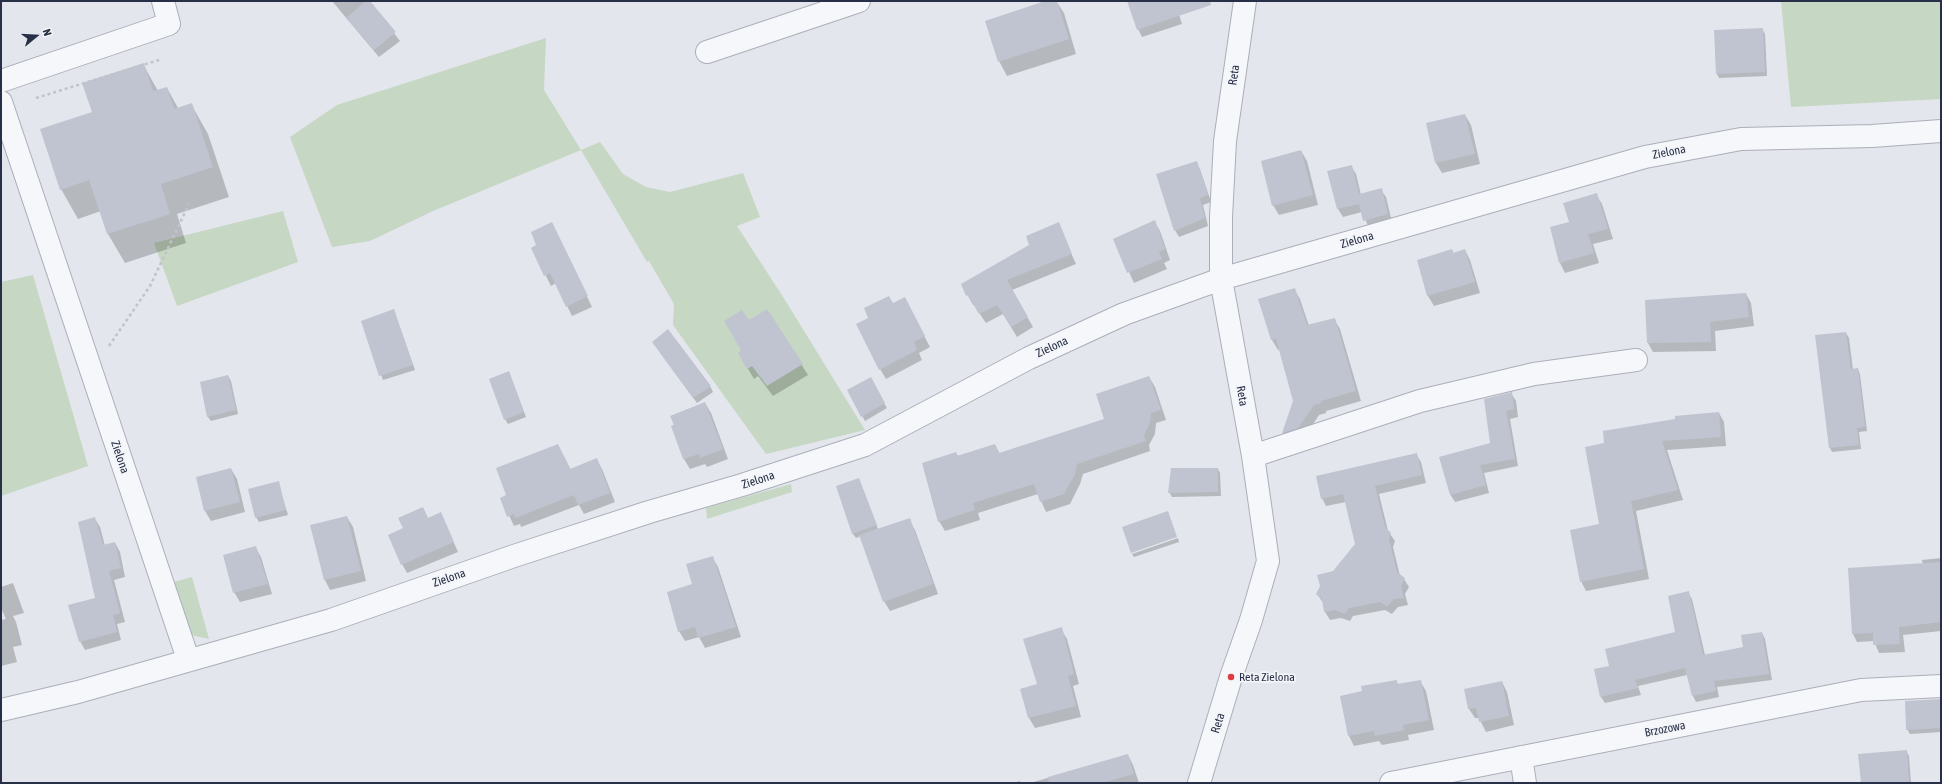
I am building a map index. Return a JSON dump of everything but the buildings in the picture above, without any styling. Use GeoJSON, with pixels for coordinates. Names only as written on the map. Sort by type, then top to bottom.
{"type":"FeatureCollection","features":[{"type":"Feature","properties":{"kind":"street"},"geometry":{"type":"LineString","coordinates":[[1,81],[169,24],[163,1]]}},
{"type":"Feature","properties":{"kind":"street"},"geometry":{"type":"LineString","coordinates":[[707,52],[859,1]]}},
{"type":"Feature","properties":{"kind":"street","name":"Reta"},"geometry":{"type":"LineString","coordinates":[[1199,783],[1231,677],[1251,620],[1268,561],[1253,456],[1221,279],[1225,141],[1245,1]]}},
{"type":"Feature","properties":{"kind":"street","name":"Zielona"},"geometry":{"type":"LineString","coordinates":[[1,102],[188,659]]}},
{"type":"Feature","properties":{"kind":"street","name":"Zielona"},"geometry":{"type":"LineString","coordinates":[[1,710],[78,692],[188,659],[331,620],[522,553],[649,512],[742,485],[865,445],[1036,354],[1124,314],[1221,279],[1645,157],[1741,139],[1872,136],[1941,131]]}},
{"type":"Feature","properties":{"kind":"street"},"geometry":{"type":"LineString","coordinates":[[1253,456],[1420,402],[1534,374],[1636,360]]}},
{"type":"Feature","properties":{"kind":"street","name":"Brzozowa"},"geometry":{"type":"LineString","coordinates":[[1391,783],[1862,690],[1941,686]]}},
{"type":"Feature","properties":{"kind":"street"},"geometry":{"type":"LineString","coordinates":[[1521,757],[1526,783]]}},
{"type":"Feature","properties":{"kind":"path"},"geometry":{"type":"LineString","coordinates":[[36,98],[159,60]]}},
{"type":"Feature","properties":{"kind":"path"},"geometry":{"type":"LineString","coordinates":[[91,370],[150,286],[189,204]]}},
{"type":"Feature","properties":{"kind":"green space"},"geometry":{"type":"Polygon","coordinates":[[[1781,1],[1941,1],[1941,99],[1791,107],[1781,1]]]}},
{"type":"Feature","properties":{"kind":"green space"},"geometry":{"type":"Polygon","coordinates":[[[546,38],[544,90],[581,150],[433,211],[370,241],[332,247],[290,137],[337,105],[546,38]]]}},
{"type":"Feature","properties":{"kind":"green space"},"geometry":{"type":"Polygon","coordinates":[[[600,142],[623,174],[646,187],[670,192],[743,173],[760,217],[737,226],[785,300],[865,430],[766,454],[673,325],[674,304],[649,261],[647,262],[581,150],[600,142]]]}},
{"type":"Feature","properties":{"kind":"green space"},"geometry":{"type":"Polygon","coordinates":[[[283,211],[298,262],[177,306],[154,243],[283,211]]]}},
{"type":"Feature","properties":{"kind":"green space"},"geometry":{"type":"Polygon","coordinates":[[[33,275],[88,466],[1,496],[1,282],[33,275]]]}},
{"type":"Feature","properties":{"kind":"green space"},"geometry":{"type":"Polygon","coordinates":[[[791,484],[792,492],[707,519],[706,508],[791,484]]]}},
{"type":"Feature","properties":{"kind":"green space"},"geometry":{"type":"Polygon","coordinates":[[[192,577],[209,639],[191,635],[170,583],[192,577]]]}},
{"type":"Feature","properties":{"kind":"place","name":"Reta Zielona"},"geometry":{"type":"Point","coordinates":[1231,677]}}]}
